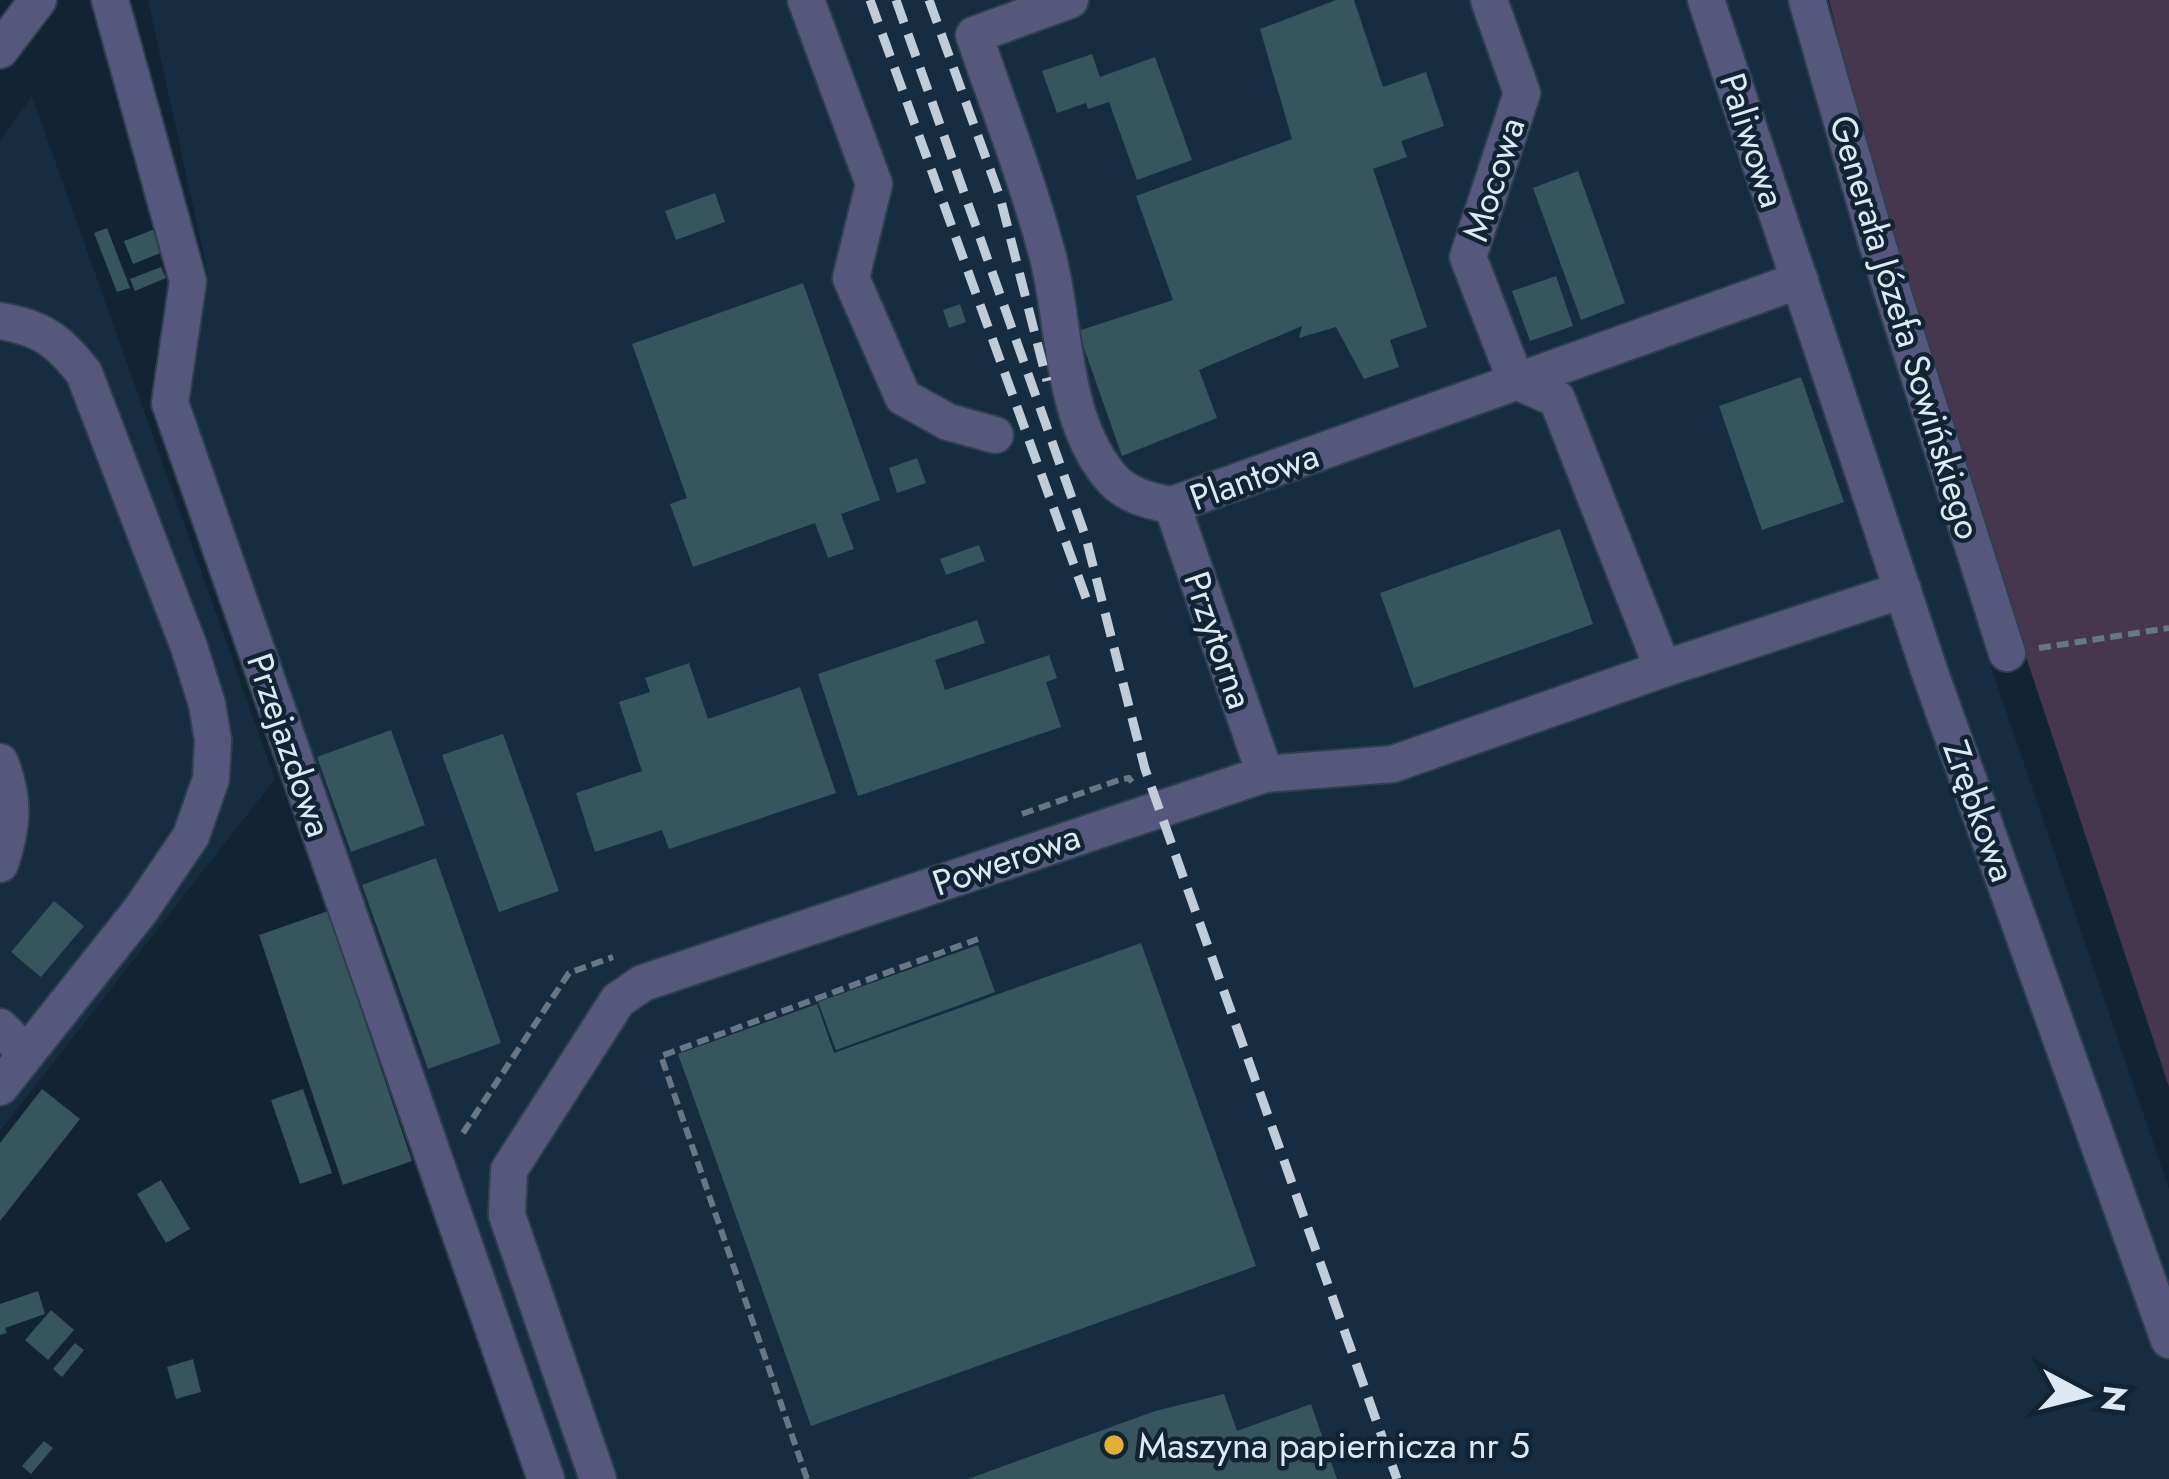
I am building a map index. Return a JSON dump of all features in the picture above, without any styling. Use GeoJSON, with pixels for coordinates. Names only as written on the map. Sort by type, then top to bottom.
{"type":"FeatureCollection","features":[{"type":"Feature","properties":{"kind":"street"},"geometry":{"type":"LineString","coordinates":[[0,50],[38,0]]}},
{"type":"Feature","properties":{"kind":"street","name":"Przejazdowa"},"geometry":{"type":"LineString","coordinates":[[110,0],[188,280],[170,403],[546,1479]]}},
{"type":"Feature","properties":{"kind":"street"},"geometry":{"type":"LineString","coordinates":[[806,0],[874,184],[851,278],[903,397],[948,422],[995,435]]}},
{"type":"Feature","properties":{"kind":"street","name":"Plantowa"},"geometry":{"type":"LineString","coordinates":[[1070,0],[974,34],[1048,258],[1076,401],[1093,449],[1110,477],[1138,498],[1172,505],[1799,280]]}},
{"type":"Feature","properties":{"kind":"street","name":"Mocowa"},"geometry":{"type":"LineString","coordinates":[[1489,0],[1522,93],[1468,257],[1516,381]]}},
{"type":"Feature","properties":{"kind":"street","name":"Paliwowa"},"geometry":{"type":"LineString","coordinates":[[1706,0],[1799,280]]}},
{"type":"Feature","properties":{"kind":"street","name":"Generała Józefa Sowińskiego"},"geometry":{"type":"LineString","coordinates":[[1807,0],[1876,240],[2007,653]]}},
{"type":"Feature","properties":{"kind":"street","name":"Zrębkowa"},"geometry":{"type":"LineString","coordinates":[[1799,280],[1903,590],[2169,1340]]}},
{"type":"Feature","properties":{"kind":"street"},"geometry":{"type":"LineString","coordinates":[[0,321],[41,331],[68,352],[84,374],[190,647],[213,740],[211,779],[191,836],[140,910],[13,1040],[0,1087]]}},
{"type":"Feature","properties":{"kind":"street"},"geometry":{"type":"LineString","coordinates":[[1516,381],[1557,399],[1663,669]]}},
{"type":"Feature","properties":{"kind":"street","name":"Przytorna"},"geometry":{"type":"LineString","coordinates":[[1172,505],[1265,774]]}},
{"type":"Feature","properties":{"kind":"street","name":"Powerowa"},"geometry":{"type":"LineString","coordinates":[[598,1479],[507,1215],[508,1170],[618,1000],[643,982],[1265,774],[1394,764],[1903,590]]}},
{"type":"Feature","properties":{"kind":"street"},"geometry":{"type":"LineString","coordinates":[[0,762],[14,814],[0,864]]}},
{"type":"Feature","properties":{"kind":"path"},"geometry":{"type":"LineString","coordinates":[[2007,653],[2169,628]]}},
{"type":"Feature","properties":{"kind":"path"},"geometry":{"type":"LineString","coordinates":[[1009,819],[1119,780],[1129,778],[1133,784],[1149,779]]}},
{"type":"Feature","properties":{"kind":"path"},"geometry":{"type":"LineString","coordinates":[[807,1479],[661,1056],[978,939]]}},
{"type":"Feature","properties":{"kind":"path"},"geometry":{"type":"LineString","coordinates":[[455,1144],[569,973],[613,958]]}},
{"type":"Feature","properties":{"kind":"shaded area"},"geometry":{"type":"Polygon","coordinates":[[[148,0],[1798,0],[1861,247],[1990,664],[2169,1189],[2169,1479],[559,1479],[186,400],[208,275],[148,0]]]}},
{"type":"Feature","properties":{"kind":"shaded area"},"geometry":{"type":"Polygon","coordinates":[[[1829,0],[2169,0],[2169,1087],[1892,254],[1829,0]]]}},
{"type":"Feature","properties":{"kind":"shaded area"},"geometry":{"type":"Polygon","coordinates":[[[32,96],[275,779],[0,1131],[0,141],[32,96]]]}},
{"type":"Feature","properties":{"kind":"building"},"geometry":{"type":"Polygon","coordinates":[[[1336,0],[1354,0],[1383,87],[1426,72],[1444,126],[1401,141],[1407,157],[1373,169],[1427,327],[1390,340],[1399,367],[1364,379],[1336,327],[1299,338],[1302,326],[1199,370],[1217,418],[1122,456],[1078,331],[1173,300],[1136,196],[1292,139],[1260,29],[1336,0]]]}},
{"type":"Feature","properties":{"kind":"building"},"geometry":{"type":"Polygon","coordinates":[[[1092,54],[1100,77],[1155,57],[1192,160],[1137,180],[1109,102],[1088,109],[1086,103],[1057,113],[1042,71],[1092,54]]]}},
{"type":"Feature","properties":{"kind":"building"},"geometry":{"type":"Polygon","coordinates":[[[1578,171],[1625,303],[1581,320],[1533,188],[1578,171]]]}},
{"type":"Feature","properties":{"kind":"building"},"geometry":{"type":"Polygon","coordinates":[[[715,193],[725,222],[676,240],[665,211],[715,193]]]}},
{"type":"Feature","properties":{"kind":"building"},"geometry":{"type":"Polygon","coordinates":[[[107,228],[130,288],[117,292],[94,233],[107,228]]]}},
{"type":"Feature","properties":{"kind":"building"},"geometry":{"type":"Polygon","coordinates":[[[155,229],[163,252],[133,264],[124,241],[155,229]]]}},
{"type":"Feature","properties":{"kind":"building"},"geometry":{"type":"Polygon","coordinates":[[[161,267],[166,278],[135,291],[130,279],[161,267]]]}},
{"type":"Feature","properties":{"kind":"building"},"geometry":{"type":"Polygon","coordinates":[[[1556,276],[1573,326],[1530,341],[1512,291],[1556,276]]]}},
{"type":"Feature","properties":{"kind":"building"},"geometry":{"type":"Polygon","coordinates":[[[803,283],[880,500],[841,514],[854,549],[828,558],[815,523],[693,567],[670,504],[687,498],[632,344],[803,283]]]}},
{"type":"Feature","properties":{"kind":"building"},"geometry":{"type":"Polygon","coordinates":[[[960,304],[966,322],[949,328],[943,310],[960,304]]]}},
{"type":"Feature","properties":{"kind":"building"},"geometry":{"type":"Polygon","coordinates":[[[1801,377],[1844,502],[1762,530],[1719,406],[1801,377]]]}},
{"type":"Feature","properties":{"kind":"building"},"geometry":{"type":"Polygon","coordinates":[[[917,458],[926,483],[897,493],[889,468],[917,458]]]}},
{"type":"Feature","properties":{"kind":"building"},"geometry":{"type":"Polygon","coordinates":[[[1560,529],[1593,624],[1414,688],[1380,593],[1560,529]]]}},
{"type":"Feature","properties":{"kind":"building"},"geometry":{"type":"Polygon","coordinates":[[[979,545],[985,561],[946,575],[940,559],[979,545]]]}},
{"type":"Feature","properties":{"kind":"building"},"geometry":{"type":"Polygon","coordinates":[[[977,620],[985,643],[935,660],[945,690],[1049,655],[1057,678],[1046,682],[1061,727],[858,796],[818,674],[977,620]]]}},
{"type":"Feature","properties":{"kind":"building"},"geometry":{"type":"Polygon","coordinates":[[[689,663],[708,719],[800,687],[836,793],[669,849],[662,830],[595,852],[576,793],[642,771],[619,702],[650,692],[645,678],[689,663]]]}},
{"type":"Feature","properties":{"kind":"building"},"geometry":{"type":"Polygon","coordinates":[[[391,730],[425,825],[351,852],[317,757],[391,730]]]}},
{"type":"Feature","properties":{"kind":"building"},"geometry":{"type":"Polygon","coordinates":[[[503,734],[559,891],[499,912],[442,755],[503,734]]]}},
{"type":"Feature","properties":{"kind":"building"},"geometry":{"type":"Polygon","coordinates":[[[436,858],[501,1043],[428,1069],[362,885],[436,858]]]}},
{"type":"Feature","properties":{"kind":"building"},"geometry":{"type":"Polygon","coordinates":[[[54,901],[84,926],[41,977],[11,952],[54,901]]]}},
{"type":"Feature","properties":{"kind":"building"},"geometry":{"type":"Polygon","coordinates":[[[328,911],[412,1161],[343,1185],[259,935],[328,911]]]}},
{"type":"Feature","properties":{"kind":"building"},"geometry":{"type":"Polygon","coordinates":[[[1141,943],[1256,1266],[811,1426],[678,1054],[817,1004],[834,1053],[1141,943]]]}},
{"type":"Feature","properties":{"kind":"building"},"geometry":{"type":"Polygon","coordinates":[[[978,945],[995,992],[836,1050],[818,1002],[978,945]]]}},
{"type":"Feature","properties":{"kind":"building"},"geometry":{"type":"Polygon","coordinates":[[[42,1089],[80,1119],[0,1221],[0,1143],[42,1089]]]}},
{"type":"Feature","properties":{"kind":"building"},"geometry":{"type":"Polygon","coordinates":[[[303,1089],[332,1173],[300,1184],[271,1100],[303,1089]]]}},
{"type":"Feature","properties":{"kind":"building"},"geometry":{"type":"Polygon","coordinates":[[[161,1180],[190,1229],[166,1243],[137,1194],[161,1180]]]}},
{"type":"Feature","properties":{"kind":"building"},"geometry":{"type":"Polygon","coordinates":[[[38,1291],[45,1314],[5,1328],[7,1333],[0,1335],[0,1304],[38,1291]]]}},
{"type":"Feature","properties":{"kind":"building"},"geometry":{"type":"Polygon","coordinates":[[[51,1310],[74,1330],[48,1360],[25,1340],[51,1310]]]}},
{"type":"Feature","properties":{"kind":"building"},"geometry":{"type":"Polygon","coordinates":[[[75,1343],[84,1350],[62,1377],[53,1369],[75,1343]]]}},
{"type":"Feature","properties":{"kind":"building"},"geometry":{"type":"Polygon","coordinates":[[[193,1359],[201,1392],[176,1399],[167,1367],[193,1359]]]}},
{"type":"Feature","properties":{"kind":"building"},"geometry":{"type":"Polygon","coordinates":[[[1224,1394],[1237,1431],[1311,1404],[1337,1479],[968,1479],[1155,1411],[1224,1394]]]}},
{"type":"Feature","properties":{"kind":"building"},"geometry":{"type":"Polygon","coordinates":[[[44,1441],[53,1448],[31,1474],[22,1466],[44,1441]]]}},
{"type":"Feature","properties":{"kind":"railway"},"geometry":{"type":"LineString","coordinates":[[870,0],[1086,598]]}},
{"type":"Feature","properties":{"kind":"railway"},"geometry":{"type":"LineString","coordinates":[[896,0],[1086,538],[1145,769],[1397,1479]]}},
{"type":"Feature","properties":{"kind":"railway"},"geometry":{"type":"LineString","coordinates":[[929,0],[1000,197],[1047,381]]}},
{"type":"Feature","properties":{"kind":"place","name":"Maszyna papiernicza nr 5"},"geometry":{"type":"Point","coordinates":[1114,1445]}}]}
